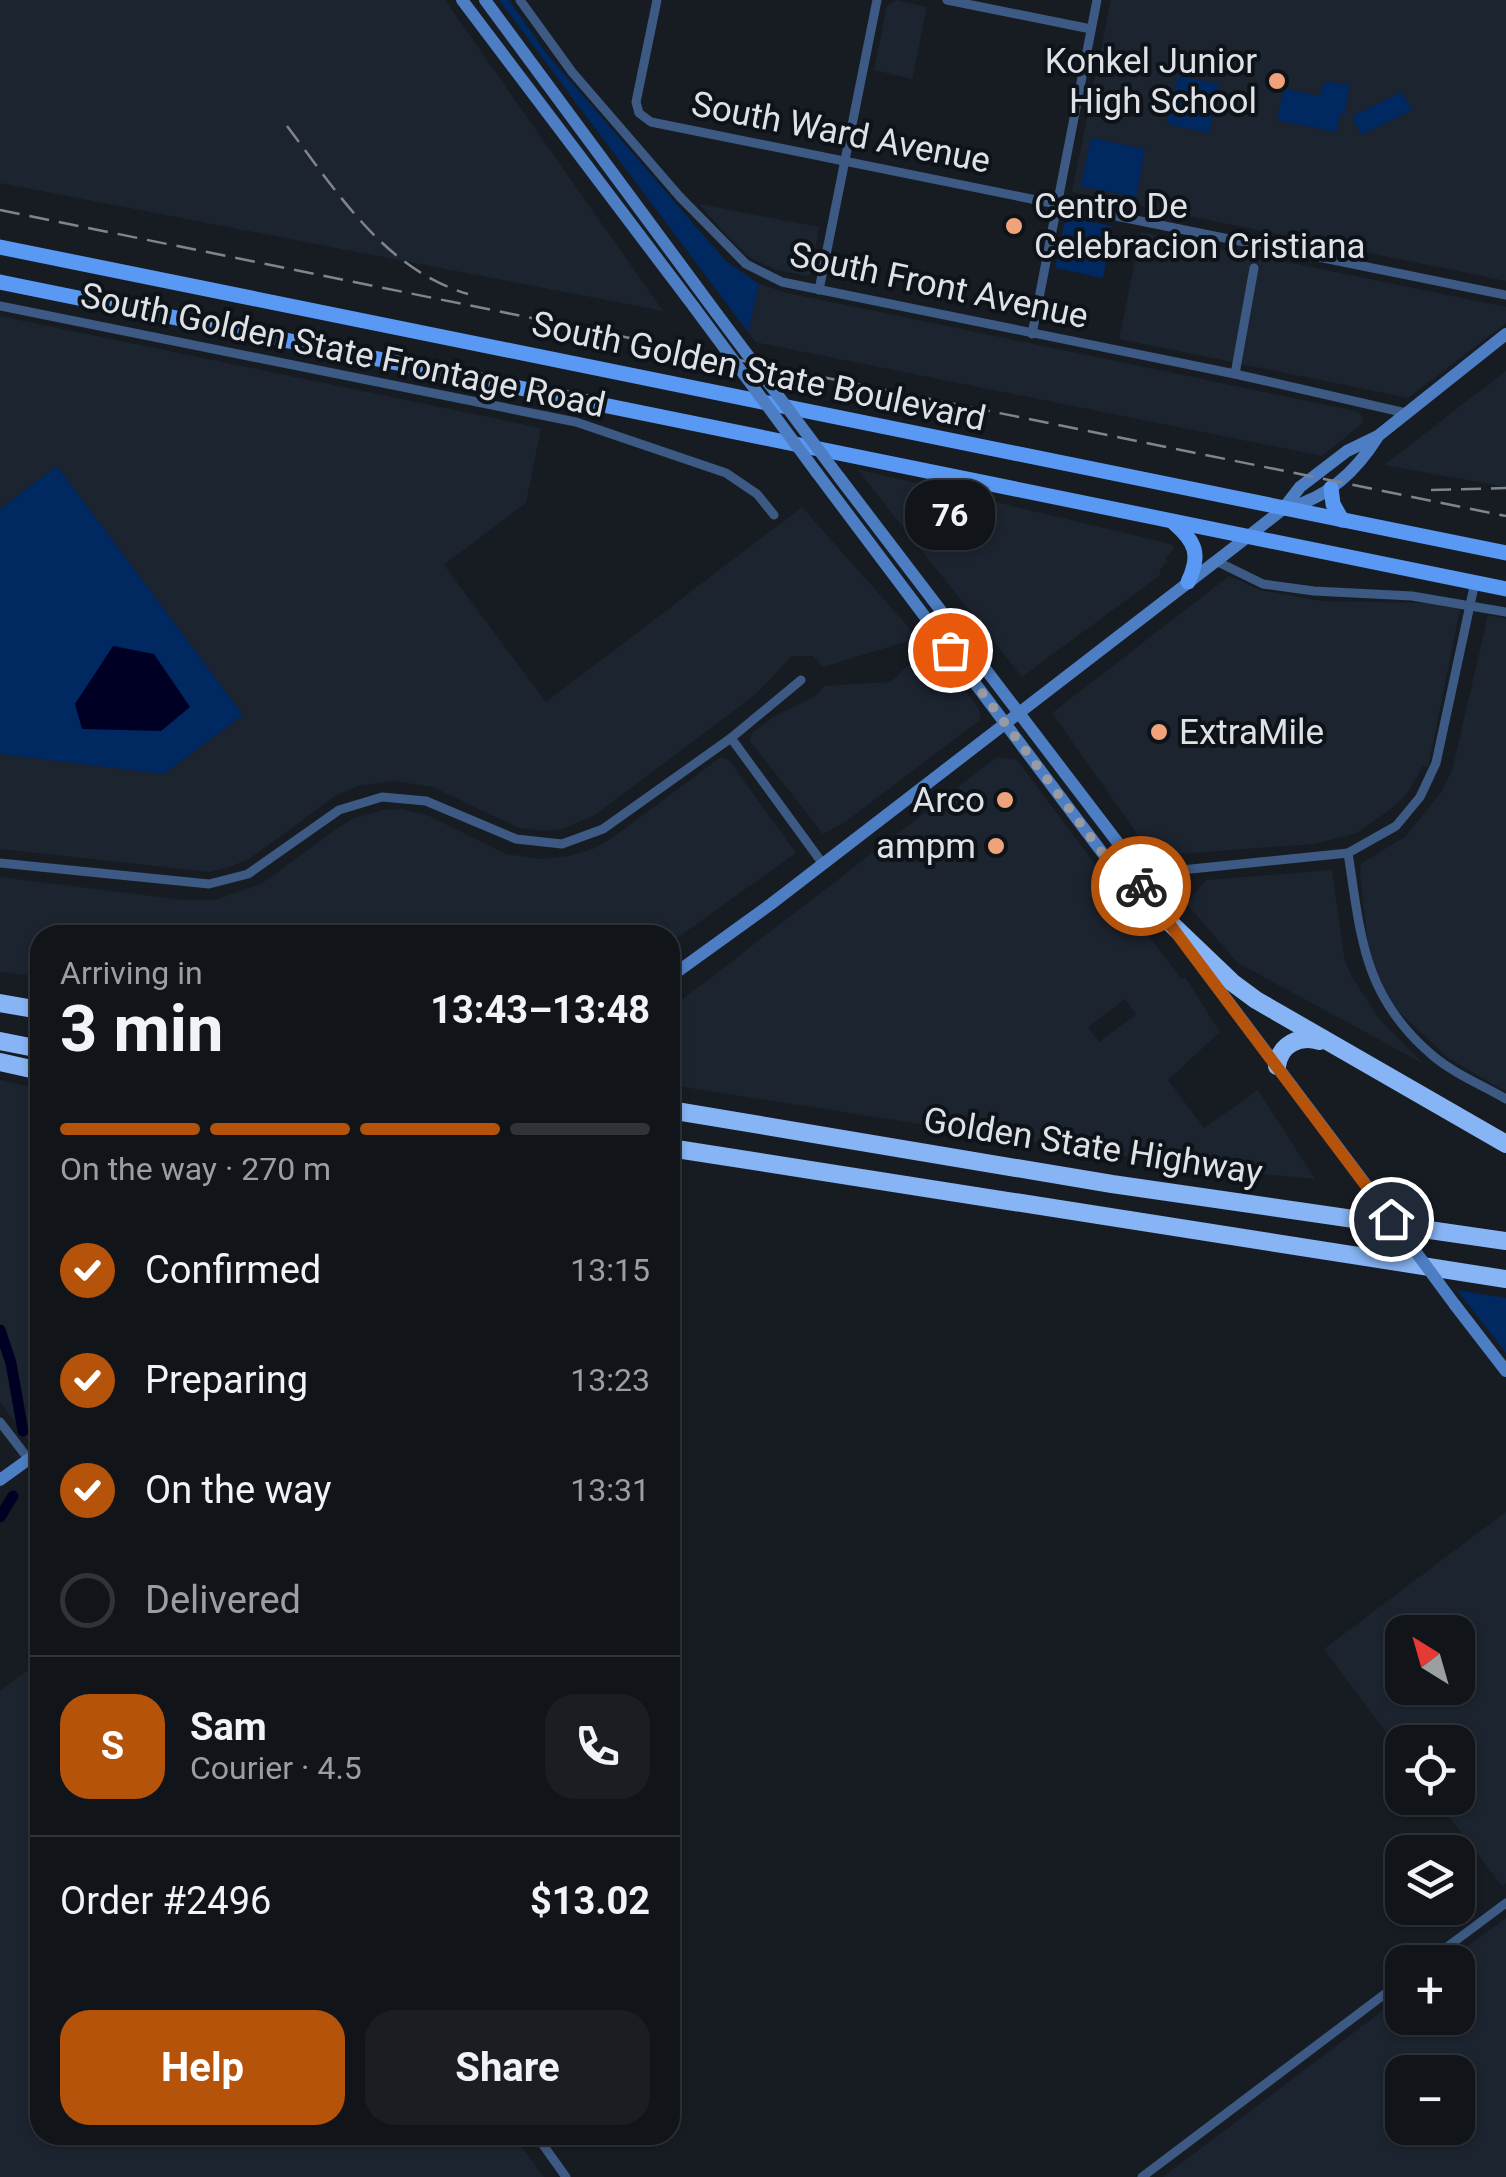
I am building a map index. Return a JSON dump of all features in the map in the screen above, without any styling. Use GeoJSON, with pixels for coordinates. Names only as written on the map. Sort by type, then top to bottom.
{"type":"FeatureCollection","features":[{"type":"Feature","properties":{"kind":"highway"},"geometry":{"type":"LineString","coordinates":[[1166,919],[1244,992],[1506,1144]]}},
{"type":"Feature","properties":{"kind":"highway"},"geometry":{"type":"LineString","coordinates":[[0,1003],[30,1007]]}},
{"type":"Feature","properties":{"kind":"highway"},"geometry":{"type":"LineString","coordinates":[[1277,1066],[1284,1050],[1300,1038],[1330,1044]]}},
{"type":"Feature","properties":{"kind":"highway"},"geometry":{"type":"LineString","coordinates":[[0,1042],[30,1046]]}},
{"type":"Feature","properties":{"kind":"highway"},"geometry":{"type":"LineString","coordinates":[[0,1062],[30,1069]]}},
{"type":"Feature","properties":{"kind":"highway","name":"Golden State Highway"},"geometry":{"type":"LineString","coordinates":[[680,1112],[1093,1180],[1506,1242]]}},
{"type":"Feature","properties":{"kind":"highway","name":"Golden State Highway"},"geometry":{"type":"LineString","coordinates":[[680,1150],[1506,1279]]}},
{"type":"Feature","properties":{"kind":"main road"},"geometry":{"type":"LineString","coordinates":[[462,0],[1116,871],[1132,875]]}},
{"type":"Feature","properties":{"kind":"main road"},"geometry":{"type":"LineString","coordinates":[[485,0],[717,314],[1131,860],[1132,875],[1506,1371]]}},
{"type":"Feature","properties":{"kind":"main road","name":"South Golden State Boulevard"},"geometry":{"type":"LineString","coordinates":[[0,246],[1506,554]]}},
{"type":"Feature","properties":{"kind":"main road","name":"South Golden State Boulevard"},"geometry":{"type":"LineString","coordinates":[[0,282],[1506,589]]}},
{"type":"Feature","properties":{"kind":"main road"},"geometry":{"type":"LineString","coordinates":[[680,970],[824,864],[1250,536],[1283,510],[1300,487],[1347,451],[1378,436],[1506,334]]}},
{"type":"Feature","properties":{"kind":"main road"},"geometry":{"type":"LineString","coordinates":[[1283,510],[1313,502],[1358,467],[1378,436]]}},
{"type":"Feature","properties":{"kind":"main road"},"geometry":{"type":"LineString","coordinates":[[1331,488],[1332,504],[1342,520]]}},
{"type":"Feature","properties":{"kind":"main road"},"geometry":{"type":"LineString","coordinates":[[1172,520],[1192,538],[1196,549],[1195,568],[1188,582]]}},
{"type":"Feature","properties":{"kind":"main road"},"geometry":{"type":"LineString","coordinates":[[0,1480],[30,1459]]}},
{"type":"Feature","properties":{"kind":"street","name":"South Front Avenue"},"geometry":{"type":"LineString","coordinates":[[520,0],[572,72],[730,250],[762,274],[819,290],[1406,413]]}},
{"type":"Feature","properties":{"kind":"street","name":"South Ward Avenue"},"geometry":{"type":"LineString","coordinates":[[657,0],[636,102],[639,113],[651,122],[1506,296]]}},
{"type":"Feature","properties":{"kind":"street"},"geometry":{"type":"LineString","coordinates":[[819,290],[877,0]]}},
{"type":"Feature","properties":{"kind":"street"},"geometry":{"type":"LineString","coordinates":[[947,0],[1091,30]]}},
{"type":"Feature","properties":{"kind":"street"},"geometry":{"type":"LineString","coordinates":[[1032,334],[1097,0]]}},
{"type":"Feature","properties":{"kind":"street"},"geometry":{"type":"LineString","coordinates":[[1234,374],[1254,268]]}},
{"type":"Feature","properties":{"kind":"street","name":"South Golden State Frontage Road"},"geometry":{"type":"LineString","coordinates":[[0,306],[576,422],[726,473],[757,494],[774,515]]}},
{"type":"Feature","properties":{"kind":"street"},"geometry":{"type":"LineString","coordinates":[[1216,561],[1263,584],[1285,588],[1412,596],[1506,612]]}},
{"type":"Feature","properties":{"kind":"street"},"geometry":{"type":"LineString","coordinates":[[1132,875],[1348,854],[1396,826],[1420,797],[1436,764],[1475,582]]}},
{"type":"Feature","properties":{"kind":"street"},"geometry":{"type":"LineString","coordinates":[[0,863],[210,884],[248,874],[339,810],[382,797],[426,801],[516,839],[562,844],[603,829],[731,738],[802,680]]}},
{"type":"Feature","properties":{"kind":"street"},"geometry":{"type":"LineString","coordinates":[[731,738],[824,864]]}},
{"type":"Feature","properties":{"kind":"street"},"geometry":{"type":"LineString","coordinates":[[1348,854],[1363,951],[1376,986],[1400,1021],[1434,1057],[1506,1099]]}},
{"type":"Feature","properties":{"kind":"street"},"geometry":{"type":"LineString","coordinates":[[0,1422],[30,1452]]}},
{"type":"Feature","properties":{"kind":"street"},"geometry":{"type":"LineString","coordinates":[[1450,1945],[1506,1903]]}},
{"type":"Feature","properties":{"kind":"street"},"geometry":{"type":"LineString","coordinates":[[1142,2177],[1385,1994]]}},
{"type":"Feature","properties":{"kind":"street"},"geometry":{"type":"LineString","coordinates":[[543,2145],[566,2177]]}},
{"type":"Feature","properties":{"kind":"shaded area"},"geometry":{"type":"Polygon","coordinates":[[[0,0],[445,0],[663,311],[0,183],[0,0]]]}},
{"type":"Feature","properties":{"kind":"shaded area"},"geometry":{"type":"Polygon","coordinates":[[[499,0],[509,0],[547,54],[726,261],[759,284],[748,332],[499,0]]]}},
{"type":"Feature","properties":{"kind":"shaded area"},"geometry":{"type":"Polygon","coordinates":[[[897,0],[927,7],[912,79],[874,70],[887,6],[897,0]]]}},
{"type":"Feature","properties":{"kind":"shaded area","name":"Konkel Junior High School"},"geometry":{"type":"Polygon","coordinates":[[[1111,0],[1506,0],[1506,281],[1072,192],[1111,0]]]}},
{"type":"Feature","properties":{"kind":"shaded area"},"geometry":{"type":"Polygon","coordinates":[[[1178,76],[1219,84],[1209,133],[1167,124],[1178,76]]]}},
{"type":"Feature","properties":{"kind":"shaded area"},"geometry":{"type":"Polygon","coordinates":[[[1323,84],[1349,84],[1345,113],[1340,115],[1336,132],[1277,120],[1284,89],[1320,96],[1323,84]]]}},
{"type":"Feature","properties":{"kind":"shaded area"},"geometry":{"type":"Polygon","coordinates":[[[1402,92],[1412,110],[1361,135],[1352,116],[1402,92]]]}},
{"type":"Feature","properties":{"kind":"shaded area"},"geometry":{"type":"Polygon","coordinates":[[[1091,138],[1145,149],[1136,197],[1081,186],[1091,138]]]}},
{"type":"Feature","properties":{"kind":"shaded area"},"geometry":{"type":"Polygon","coordinates":[[[699,204],[819,227],[811,274],[776,270],[751,258],[699,204]]]}},
{"type":"Feature","properties":{"kind":"shaded area"},"geometry":{"type":"Polygon","coordinates":[[[1071,218],[1112,226],[1103,278],[1055,268],[1064,224],[1071,218]]]}},
{"type":"Feature","properties":{"kind":"shaded area"},"geometry":{"type":"Polygon","coordinates":[[[1141,232],[1506,307],[1506,323],[1408,398],[1119,339],[1141,232]]]}},
{"type":"Feature","properties":{"kind":"shaded area"},"geometry":{"type":"Polygon","coordinates":[[[759,284],[1356,411],[1363,423],[1322,456],[755,342],[748,332],[759,284]]]}},
{"type":"Feature","properties":{"kind":"shaded area"},"geometry":{"type":"Polygon","coordinates":[[[0,316],[541,428],[526,503],[444,565],[546,702],[802,507],[918,638],[823,667],[813,656],[792,656],[756,694],[595,815],[563,829],[519,828],[433,787],[394,781],[358,786],[335,796],[252,857],[210,872],[0,849],[0,754],[164,774],[243,715],[57,467],[0,509],[0,316]]]}},
{"type":"Feature","properties":{"kind":"shaded area"},"geometry":{"type":"Polygon","coordinates":[[[1506,371],[1506,487],[1384,465],[1463,404],[1506,371]]]}},
{"type":"Feature","properties":{"kind":"shaded area"},"geometry":{"type":"Polygon","coordinates":[[[57,466],[243,715],[164,774],[0,754],[0,509],[57,466]]]}},
{"type":"Feature","properties":{"kind":"shaded area"},"geometry":{"type":"Polygon","coordinates":[[[857,469],[1171,544],[1174,549],[1165,558],[1168,562],[1160,569],[1160,575],[1022,677],[857,469]]]}},
{"type":"Feature","properties":{"kind":"shaded area"},"geometry":{"type":"Polygon","coordinates":[[[1229,576],[1260,590],[1321,601],[1433,603],[1460,609],[1428,767],[1423,766],[1406,795],[1391,809],[1357,833],[1314,844],[1166,855],[1143,842],[1052,713],[1229,576]]]}},
{"type":"Feature","properties":{"kind":"shaded area"},"geometry":{"type":"Polygon","coordinates":[[[1488,615],[1506,619],[1506,1092],[1447,1057],[1395,1008],[1368,946],[1360,874],[1361,864],[1406,836],[1442,791],[1452,771],[1488,615]]]}},
{"type":"Feature","properties":{"kind":"shaded area"},"geometry":{"type":"Polygon","coordinates":[[[113,646],[154,654],[190,707],[161,731],[82,729],[75,704],[113,646]]]}},
{"type":"Feature","properties":{"kind":"shaded area"},"geometry":{"type":"Polygon","coordinates":[[[927,647],[970,697],[980,711],[980,720],[848,820],[823,834],[750,741],[752,733],[773,717],[816,696],[824,686],[891,682],[927,647]]]}},
{"type":"Feature","properties":{"kind":"shaded area"},"geometry":{"type":"Polygon","coordinates":[[[721,757],[728,759],[796,853],[680,936],[680,925],[30,925],[30,976],[0,972],[0,877],[184,900],[215,900],[261,884],[339,827],[383,810],[427,815],[506,854],[539,859],[593,849],[721,757]]]}},
{"type":"Feature","properties":{"kind":"shaded area"},"geometry":{"type":"Polygon","coordinates":[[[997,757],[1017,760],[1181,979],[1185,977],[1220,1032],[1168,1080],[1204,1128],[1258,1090],[1315,1179],[1208,1169],[680,1087],[680,1001],[997,757]],[[1125,999],[1088,1027],[1099,1042],[1136,1014],[1125,999]]]}},
{"type":"Feature","properties":{"kind":"shaded area"},"geometry":{"type":"Polygon","coordinates":[[[1332,870],[1345,962],[1352,977],[1380,1020],[1424,1064],[1238,963],[1187,904],[1206,880],[1332,870]]]}},
{"type":"Feature","properties":{"kind":"shaded area"},"geometry":{"type":"Polygon","coordinates":[[[0,1080],[30,1087],[30,1438],[0,1402],[0,1080]]]}},
{"type":"Feature","properties":{"kind":"shaded area"},"geometry":{"type":"Polygon","coordinates":[[[1457,1290],[1506,1298],[1506,1353],[1457,1290]]]}},
{"type":"Feature","properties":{"kind":"shaded area"},"geometry":{"type":"Polygon","coordinates":[[[1506,1512],[1506,1883],[1502,1886],[1475,1851],[1475,1835],[1463,1835],[1448,1815],[1475,1815],[1475,1725],[1385,1725],[1385,1731],[1324,1649],[1506,1512]]]}},
{"type":"Feature","properties":{"kind":"shaded area"},"geometry":{"type":"Polygon","coordinates":[[[30,1668],[30,2145],[520,2145],[544,2177],[0,2177],[0,1691],[30,1668]]]}},
{"type":"Feature","properties":{"kind":"shaded area"},"geometry":{"type":"Polygon","coordinates":[[[1506,1918],[1506,2177],[1163,2177],[1385,2009],[1385,2035],[1475,2035],[1475,1945],[1470,1945],[1506,1918]]]}},
{"type":"Feature","properties":{"kind":"waterway"},"geometry":{"type":"LineString","coordinates":[[0,1330],[11,1363],[23,1431]]}},
{"type":"Feature","properties":{"kind":"waterway"},"geometry":{"type":"LineString","coordinates":[[0,1517],[13,1496]]}},
{"type":"Feature","properties":{"kind":"railway"},"geometry":{"type":"LineString","coordinates":[[287,126],[345,202],[387,248],[411,267],[468,294]]}},
{"type":"Feature","properties":{"kind":"railway"},"geometry":{"type":"LineString","coordinates":[[0,210],[1506,516]]}},
{"type":"Feature","properties":{"kind":"railway"},"geometry":{"type":"LineString","coordinates":[[1431,490],[1506,488]]}},
{"type":"Feature","properties":{"kind":"way so far"},"geometry":{"type":"LineString","coordinates":[[950,650],[1116,871],[1132,875],[1141,886]]}},
{"type":"Feature","properties":{"kind":"place","name":"Konkel Junior High School"},"geometry":{"type":"Point","coordinates":[1277,81]}},
{"type":"Feature","properties":{"kind":"place","name":"Centro De Celebracion Cristiana"},"geometry":{"type":"Point","coordinates":[1014,226]}},
{"type":"Feature","properties":{"kind":"place","name":"76"},"geometry":{"type":"Point","coordinates":[950,650]}},
{"type":"Feature","properties":{"kind":"place","name":"ExtraMile"},"geometry":{"type":"Point","coordinates":[1159,732]}},
{"type":"Feature","properties":{"kind":"place","name":"Arco"},"geometry":{"type":"Point","coordinates":[1005,800]}},
{"type":"Feature","properties":{"kind":"place","name":"ampm"},"geometry":{"type":"Point","coordinates":[996,846]}},
{"type":"Feature","properties":{"kind":"route"},"geometry":{"type":"LineString","coordinates":[[1141,886],[1391,1219]]}}]}
